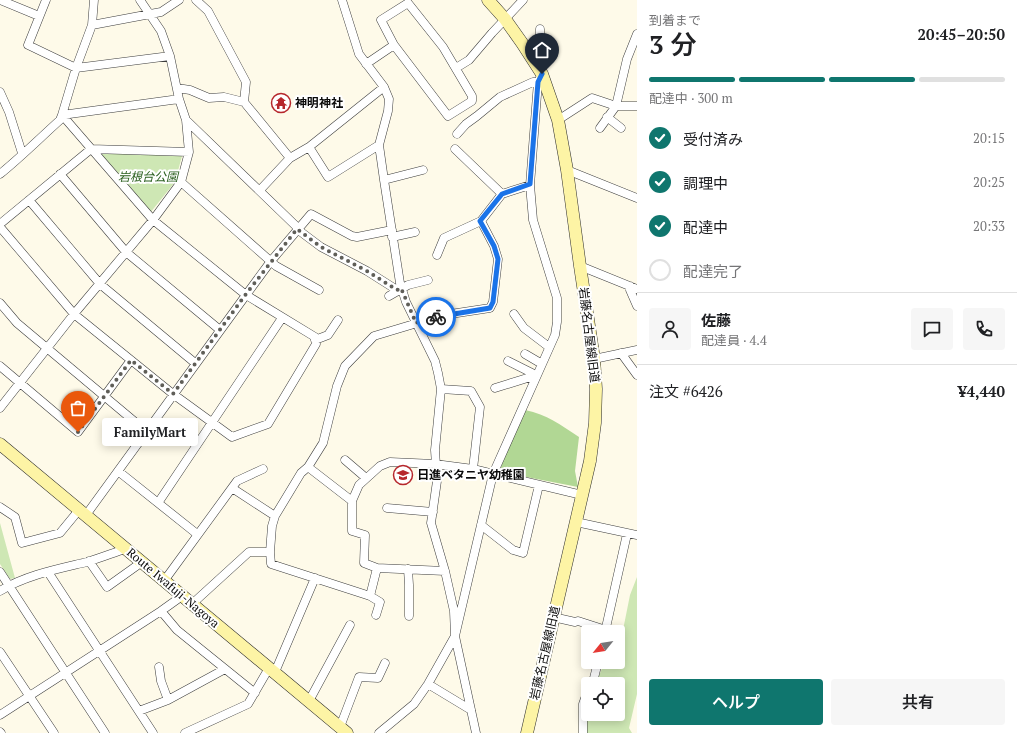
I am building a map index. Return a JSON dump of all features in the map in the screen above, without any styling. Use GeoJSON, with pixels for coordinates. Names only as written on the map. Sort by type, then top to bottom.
{"type":"FeatureCollection","features":[{"type":"Feature","properties":{"kind":"street"},"geometry":{"type":"LineString","coordinates":[[0,0],[40,16]]}},
{"type":"Feature","properties":{"kind":"street"},"geometry":{"type":"LineString","coordinates":[[46,0],[28,45],[76,68],[170,56]]}},
{"type":"Feature","properties":{"kind":"street"},"geometry":{"type":"LineString","coordinates":[[0,174],[60,120],[76,68],[92,25],[94,0]]}},
{"type":"Feature","properties":{"kind":"street"},"geometry":{"type":"LineString","coordinates":[[0,408],[48,349],[74,314],[153,220],[181,182],[188,152],[186,120],[179,99],[170,56],[161,31],[151,14],[140,0]]}},
{"type":"Feature","properties":{"kind":"street"},"geometry":{"type":"LineString","coordinates":[[92,25],[161,12],[179,0]]}},
{"type":"Feature","properties":{"kind":"street"},"geometry":{"type":"LineString","coordinates":[[196,0],[208,11],[246,82],[244,102]]}},
{"type":"Feature","properties":{"kind":"street"},"geometry":{"type":"LineString","coordinates":[[342,0],[359,54],[384,87],[389,99],[388,111],[380,145],[399,286],[435,361],[441,389],[435,450],[437,481],[431,523],[445,571],[454,611],[455,636],[476,733]]}},
{"type":"Feature","properties":{"kind":"street","name":"岩藤名古屋線旧道"},"geometry":{"type":"LineString","coordinates":[[488,0],[505,19],[532,60],[558,120],[567,170],[594,359],[596,389],[595,423],[590,461],[527,733]]}},
{"type":"Feature","properties":{"kind":"street"},"geometry":{"type":"LineString","coordinates":[[456,68],[469,60],[522,0]]}},
{"type":"Feature","properties":{"kind":"street"},"geometry":{"type":"LineString","coordinates":[[408,2],[444,47],[456,68],[472,96],[472,101],[448,116],[394,45],[381,20],[408,2]]}},
{"type":"Feature","properties":{"kind":"street"},"geometry":{"type":"LineString","coordinates":[[532,60],[537,56],[539,50],[540,30]]}},
{"type":"Feature","properties":{"kind":"street"},"geometry":{"type":"LineString","coordinates":[[600,128],[616,106],[627,59],[637,34]]}},
{"type":"Feature","properties":{"kind":"street"},"geometry":{"type":"LineString","coordinates":[[366,64],[394,45]]}},
{"type":"Feature","properties":{"kind":"street"},"geometry":{"type":"LineString","coordinates":[[457,134],[466,124],[500,97],[540,78]]}},
{"type":"Feature","properties":{"kind":"street"},"geometry":{"type":"LineString","coordinates":[[379,733],[414,704],[428,684],[455,636],[493,474],[555,335],[557,322],[557,298],[533,220],[530,184],[540,78]]}},
{"type":"Feature","properties":{"kind":"street"},"geometry":{"type":"LineString","coordinates":[[260,190],[290,158],[309,147],[384,87]]}},
{"type":"Feature","properties":{"kind":"street"},"geometry":{"type":"LineString","coordinates":[[177,88],[190,90],[209,98],[224,97],[244,102],[290,158]]}},
{"type":"Feature","properties":{"kind":"street"},"geometry":{"type":"LineString","coordinates":[[0,92],[22,153]]}},
{"type":"Feature","properties":{"kind":"street"},"geometry":{"type":"LineString","coordinates":[[558,120],[592,98],[616,106],[637,106]]}},
{"type":"Feature","properties":{"kind":"street"},"geometry":{"type":"LineString","coordinates":[[62,115],[179,99]]}},
{"type":"Feature","properties":{"kind":"street"},"geometry":{"type":"LineString","coordinates":[[62,115],[92,149],[153,220],[246,294],[282,318],[315,337],[316,344],[268,424],[232,437],[173,394],[74,314],[0,225],[92,149],[188,152]]}},
{"type":"Feature","properties":{"kind":"street"},"geometry":{"type":"LineString","coordinates":[[607,117],[621,128]]}},
{"type":"Feature","properties":{"kind":"street"},"geometry":{"type":"LineString","coordinates":[[186,120],[260,190],[297,228],[321,247],[399,286]]}},
{"type":"Feature","properties":{"kind":"street"},"geometry":{"type":"LineString","coordinates":[[309,147],[328,176],[380,145]]}},
{"type":"Feature","properties":{"kind":"street"},"geometry":{"type":"LineString","coordinates":[[455,149],[502,194]]}},
{"type":"Feature","properties":{"kind":"street"},"geometry":{"type":"LineString","coordinates":[[384,180],[423,170]]}},
{"type":"Feature","properties":{"kind":"street"},"geometry":{"type":"LineString","coordinates":[[567,170],[637,198]]}},
{"type":"Feature","properties":{"kind":"street"},"geometry":{"type":"LineString","coordinates":[[60,174],[126,252],[220,330]]}},
{"type":"Feature","properties":{"kind":"street"},"geometry":{"type":"LineString","coordinates":[[181,182],[276,266],[319,290]]}},
{"type":"Feature","properties":{"kind":"street"},"geometry":{"type":"LineString","coordinates":[[437,255],[444,238],[480,221],[502,194],[530,184]]}},
{"type":"Feature","properties":{"kind":"street"},"geometry":{"type":"LineString","coordinates":[[29,200],[100,284],[195,363]]}},
{"type":"Feature","properties":{"kind":"street"},"geometry":{"type":"LineString","coordinates":[[0,507],[15,517],[22,543],[60,533],[82,512],[118,471],[246,294],[297,228],[311,214],[352,236],[357,237],[415,232]]}},
{"type":"Feature","properties":{"kind":"street"},"geometry":{"type":"LineString","coordinates":[[376,615],[380,602],[370,596],[271,564],[270,552],[272,526],[275,516],[301,473],[308,467],[323,443],[337,386],[345,366],[374,336],[444,315],[490,308],[493,302],[498,259],[494,246],[480,221]]}},
{"type":"Feature","properties":{"kind":"street"},"geometry":{"type":"LineString","coordinates":[[580,266],[633,288],[630,290],[637,306]]}},
{"type":"Feature","properties":{"kind":"street"},"geometry":{"type":"LineString","coordinates":[[388,296],[406,280],[430,278]]}},
{"type":"Feature","properties":{"kind":"street"},"geometry":{"type":"LineString","coordinates":[[0,303],[17,323],[105,395],[147,432]]}},
{"type":"Feature","properties":{"kind":"street"},"geometry":{"type":"LineString","coordinates":[[514,314],[524,328],[549,347]]}},
{"type":"Feature","properties":{"kind":"street"},"geometry":{"type":"LineString","coordinates":[[158,503],[282,318]]}},
{"type":"Feature","properties":{"kind":"street"},"geometry":{"type":"LineString","coordinates":[[315,340],[328,335],[338,320]]}},
{"type":"Feature","properties":{"kind":"street"},"geometry":{"type":"LineString","coordinates":[[594,359],[637,350]]}},
{"type":"Feature","properties":{"kind":"street"},"geometry":{"type":"LineString","coordinates":[[621,353],[637,375]]}},
{"type":"Feature","properties":{"kind":"street"},"geometry":{"type":"LineString","coordinates":[[525,354],[542,364]]}},
{"type":"Feature","properties":{"kind":"street"},"geometry":{"type":"LineString","coordinates":[[0,366],[78,432],[131,360]]}},
{"type":"Feature","properties":{"kind":"street"},"geometry":{"type":"LineString","coordinates":[[508,361],[536,376]]}},
{"type":"Feature","properties":{"kind":"street"},"geometry":{"type":"LineString","coordinates":[[495,388],[536,376]]}},
{"type":"Feature","properties":{"kind":"street"},"geometry":{"type":"LineString","coordinates":[[441,389],[471,390],[480,407],[474,468]]}},
{"type":"Feature","properties":{"kind":"street","name":"Route Iwafuji-Nagoya"},"geometry":{"type":"LineString","coordinates":[[0,444],[343,730]]}},
{"type":"Feature","properties":{"kind":"street"},"geometry":{"type":"LineString","coordinates":[[345,460],[366,478]]}},
{"type":"Feature","properties":{"kind":"street"},"geometry":{"type":"LineString","coordinates":[[445,571],[377,568],[364,563],[365,534],[352,531],[352,501],[359,485],[380,466],[390,462],[435,464],[474,468],[493,474],[582,495]]}},
{"type":"Feature","properties":{"kind":"street"},"geometry":{"type":"LineString","coordinates":[[308,467],[352,501]]}},
{"type":"Feature","properties":{"kind":"street"},"geometry":{"type":"LineString","coordinates":[[164,581],[237,481],[263,469]]}},
{"type":"Feature","properties":{"kind":"street"},"geometry":{"type":"LineString","coordinates":[[118,471],[198,534]]}},
{"type":"Feature","properties":{"kind":"street"},"geometry":{"type":"LineString","coordinates":[[481,524],[513,550],[523,553],[539,485]]}},
{"type":"Feature","properties":{"kind":"street"},"geometry":{"type":"LineString","coordinates":[[232,488],[275,516]]}},
{"type":"Feature","properties":{"kind":"street"},"geometry":{"type":"LineString","coordinates":[[387,508],[433,512]]}},
{"type":"Feature","properties":{"kind":"street"},"geometry":{"type":"LineString","coordinates":[[576,522],[637,536]]}},
{"type":"Feature","properties":{"kind":"street"},"geometry":{"type":"LineString","coordinates":[[606,625],[627,534]]}},
{"type":"Feature","properties":{"kind":"street"},"geometry":{"type":"LineString","coordinates":[[0,591],[9,585],[125,549]]}},
{"type":"Feature","properties":{"kind":"street"},"geometry":{"type":"LineString","coordinates":[[192,604],[249,552],[270,552]]}},
{"type":"Feature","properties":{"kind":"street"},"geometry":{"type":"LineString","coordinates":[[90,561],[107,587],[142,562]]}},
{"type":"Feature","properties":{"kind":"street"},"geometry":{"type":"LineString","coordinates":[[370,596],[377,568]]}},
{"type":"Feature","properties":{"kind":"street"},"geometry":{"type":"LineString","coordinates":[[408,569],[409,616]]}},
{"type":"Feature","properties":{"kind":"street"},"geometry":{"type":"LineString","coordinates":[[0,572],[105,733]]}},
{"type":"Feature","properties":{"kind":"street"},"geometry":{"type":"LineString","coordinates":[[48,572],[153,733]]}},
{"type":"Feature","properties":{"kind":"street"},"geometry":{"type":"LineString","coordinates":[[185,733],[248,704],[272,670],[315,578]]}},
{"type":"Feature","properties":{"kind":"street"},"geometry":{"type":"LineString","coordinates":[[0,715],[182,596]]}},
{"type":"Feature","properties":{"kind":"street"},"geometry":{"type":"LineString","coordinates":[[161,611],[177,630],[255,693]]}},
{"type":"Feature","properties":{"kind":"street"},"geometry":{"type":"LineString","coordinates":[[553,617],[575,622],[578,621],[589,625]]}},
{"type":"Feature","properties":{"kind":"street"},"geometry":{"type":"LineString","coordinates":[[309,701],[350,625]]}},
{"type":"Feature","properties":{"kind":"street"},"geometry":{"type":"LineString","coordinates":[[0,652],[54,733]]}},
{"type":"Feature","properties":{"kind":"street"},"geometry":{"type":"LineString","coordinates":[[343,730],[359,677],[378,678],[384,663]]}},
{"type":"Feature","properties":{"kind":"street"},"geometry":{"type":"LineString","coordinates":[[159,667],[161,681],[168,700]]}},
{"type":"Feature","properties":{"kind":"street"},"geometry":{"type":"LineString","coordinates":[[139,711],[168,700],[224,669]]}},
{"type":"Feature","properties":{"kind":"street"},"geometry":{"type":"LineString","coordinates":[[428,684],[471,710]]}},
{"type":"Feature","properties":{"kind":"street"},"geometry":{"type":"LineString","coordinates":[[583,721],[583,733]]}},
{"type":"Feature","properties":{"kind":"green space","name":"岩根台公園"},"geometry":{"type":"Polygon","coordinates":[[[97,153],[182,156],[175,182],[150,213],[97,153]]]}},
{"type":"Feature","properties":{"kind":"green space"},"geometry":{"type":"Polygon","coordinates":[[[525,410],[547,417],[579,437],[575,471],[578,487],[516,475],[500,470],[512,435],[525,410]]]}},
{"type":"Feature","properties":{"kind":"green space"},"geometry":{"type":"Polygon","coordinates":[[[0,523],[15,578],[10,579],[0,564],[0,523]]]}},
{"type":"Feature","properties":{"kind":"green space"},"geometry":{"type":"Polygon","coordinates":[[[637,577],[637,694],[629,728],[632,733],[585,733],[586,721],[625,721],[625,677],[598,677],[602,669],[625,669],[624,625],[630,595],[637,577]]]}},
{"type":"Feature","properties":{"kind":"way so far"},"geometry":{"type":"LineString","coordinates":[[78,432],[131,360],[173,394],[246,294],[297,229],[331,253],[367,271],[397,290],[401,288],[416,323],[436,317]]}},
{"type":"Feature","properties":{"kind":"place","name":"神明神社"},"geometry":{"type":"Point","coordinates":[281,103]}},
{"type":"Feature","properties":{"kind":"place","name":"FamilyMart"},"geometry":{"type":"Point","coordinates":[78,432]}},
{"type":"Feature","properties":{"kind":"place","name":"日進ベタニヤ幼稚園"},"geometry":{"type":"Point","coordinates":[403,475]}},
{"type":"Feature","properties":{"kind":"route"},"geometry":{"type":"LineString","coordinates":[[436,317],[490,308],[493,302],[498,259],[494,246],[480,221],[502,194],[530,184],[538,82],[542,74]]}}]}
